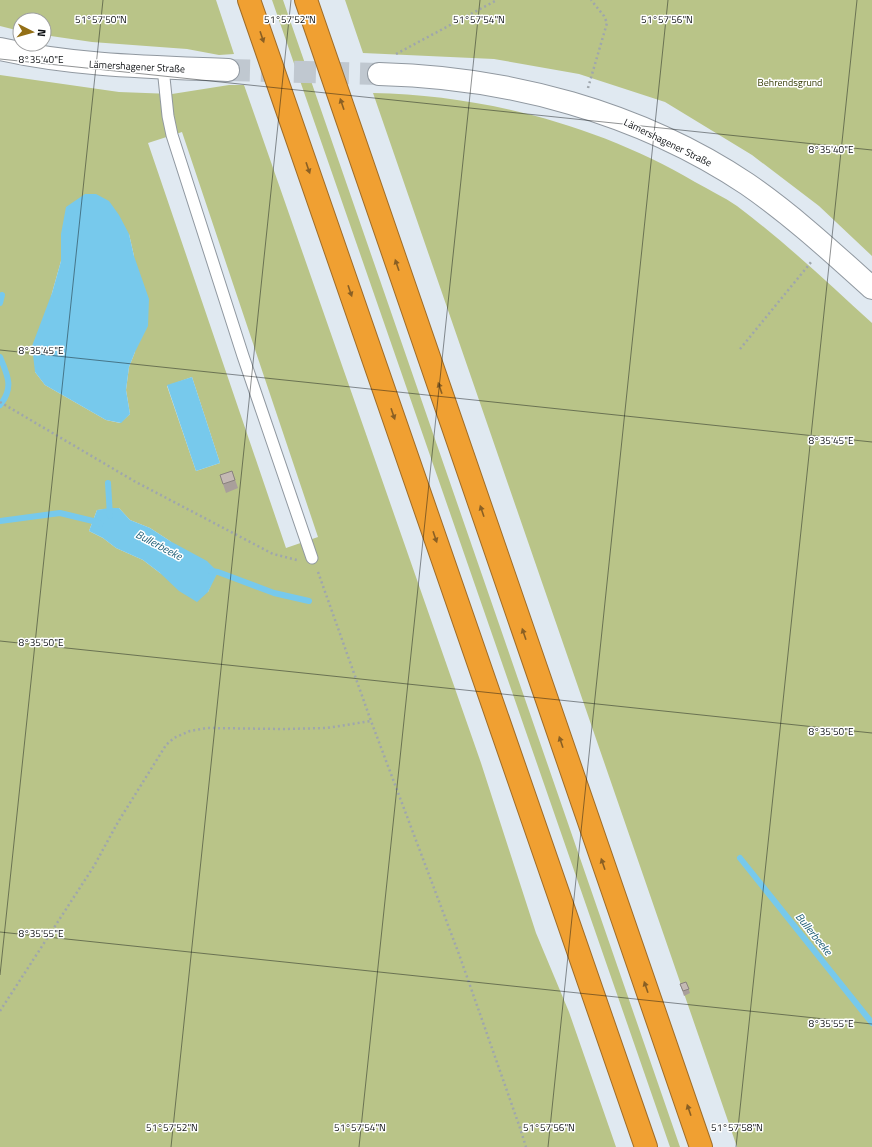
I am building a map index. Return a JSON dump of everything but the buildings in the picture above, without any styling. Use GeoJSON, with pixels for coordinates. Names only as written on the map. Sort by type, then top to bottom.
{"type":"FeatureCollection","features":[{"type":"Feature","properties":{"kind":"highway"},"geometry":{"type":"LineString","coordinates":[[249,0],[646,1147]]}},
{"type":"Feature","properties":{"kind":"highway"},"geometry":{"type":"LineString","coordinates":[[306,0],[701,1147]]}},
{"type":"Feature","properties":{"kind":"main road","name":"Lämershagener Straße"},"geometry":{"type":"LineString","coordinates":[[0,49],[76,62],[163,68],[228,70]]}},
{"type":"Feature","properties":{"kind":"main road","name":"Lämershagener Straße"},"geometry":{"type":"LineString","coordinates":[[384,74],[475,82],[520,90],[582,106],[621,119],[657,135],[747,184],[824,245],[872,288]]}},
{"type":"Feature","properties":{"kind":"lane"},"geometry":{"type":"LineString","coordinates":[[163,68],[168,116],[172,136],[246,364],[312,558]]}},
{"type":"Feature","properties":{"kind":"path"},"geometry":{"type":"LineString","coordinates":[[384,74],[390,57],[497,0]]}},
{"type":"Feature","properties":{"kind":"path"},"geometry":{"type":"LineString","coordinates":[[582,106],[607,23],[604,16],[591,0]]}},
{"type":"Feature","properties":{"kind":"path"},"geometry":{"type":"LineString","coordinates":[[740,349],[824,245]]}},
{"type":"Feature","properties":{"kind":"path"},"geometry":{"type":"LineString","coordinates":[[0,402],[134,481],[273,554],[295,561],[312,558],[371,721],[460,957],[526,1147]]}},
{"type":"Feature","properties":{"kind":"path"},"geometry":{"type":"LineString","coordinates":[[0,1011],[94,866],[118,822],[166,745],[174,738],[190,731],[207,728],[326,728],[371,721]]}},
{"type":"Feature","properties":{"kind":"green space"},"geometry":{"type":"Polygon","coordinates":[[[0,0],[216,0],[234,54],[219,55],[187,49],[92,42],[52,36],[52,12],[12,12],[12,29],[0,26],[0,0]]]}},
{"type":"Feature","properties":{"kind":"green space"},"geometry":{"type":"Polygon","coordinates":[[[272,0],[283,0],[680,1147],[670,1147],[272,0]]]}},
{"type":"Feature","properties":{"kind":"green space","name":"Behrendsgrund"},"geometry":{"type":"Polygon","coordinates":[[[345,0],[872,0],[872,256],[819,206],[752,155],[665,102],[579,74],[494,59],[363,53],[345,0]]]}},
{"type":"Feature","properties":{"kind":"green space"},"geometry":{"type":"Polygon","coordinates":[[[0,75],[119,92],[172,94],[229,85],[244,85],[481,763],[536,933],[569,1012],[616,1147],[0,1147],[0,75]],[[182,132],[148,143],[286,548],[318,537],[182,132]],[[61,234],[61,261],[52,293],[35,372],[45,385],[106,420],[120,423],[130,414],[126,390],[129,367],[135,352],[134,256],[129,234],[61,234]],[[192,377],[167,386],[196,471],[220,463],[192,377]],[[119,508],[97,510],[89,531],[103,538],[116,548],[143,560],[160,573],[208,592],[212,582],[170,541],[150,528],[130,520],[119,508]]]}},
{"type":"Feature","properties":{"kind":"green space"},"geometry":{"type":"Polygon","coordinates":[[[373,93],[415,95],[499,107],[540,117],[581,130],[658,162],[737,206],[789,248],[872,323],[872,1147],[737,1147],[373,93]]]}},
{"type":"Feature","properties":{"kind":"water"},"geometry":{"type":"Polygon","coordinates":[[[85,194],[96,194],[109,201],[119,215],[129,234],[134,256],[149,299],[148,326],[129,367],[126,390],[130,414],[121,423],[106,420],[45,385],[35,372],[32,346],[52,293],[61,261],[61,234],[66,207],[85,194]]]}},
{"type":"Feature","properties":{"kind":"water"},"geometry":{"type":"Polygon","coordinates":[[[192,377],[220,463],[196,471],[167,385],[192,377]]]}},
{"type":"Feature","properties":{"kind":"water"},"geometry":{"type":"Polygon","coordinates":[[[119,508],[130,520],[150,528],[170,541],[207,561],[218,572],[208,592],[197,602],[179,591],[160,573],[143,560],[116,548],[103,538],[89,531],[97,510],[119,508]]]}},
{"type":"Feature","properties":{"kind":"waterway"},"geometry":{"type":"LineString","coordinates":[[0,303],[2,295]]}},
{"type":"Feature","properties":{"kind":"waterway"},"geometry":{"type":"LineString","coordinates":[[0,357],[8,382],[7,393],[0,405]]}},
{"type":"Feature","properties":{"kind":"waterway"},"geometry":{"type":"LineString","coordinates":[[108,483],[110,516]]}},
{"type":"Feature","properties":{"kind":"waterway","name":"Bullerbeeke"},"geometry":{"type":"LineString","coordinates":[[0,521],[60,513],[100,524]]}},
{"type":"Feature","properties":{"kind":"waterway","name":"Bullerbeeke"},"geometry":{"type":"LineString","coordinates":[[211,571],[218,572],[274,593],[309,601]]}},
{"type":"Feature","properties":{"kind":"waterway","name":"Bullerbeeke"},"geometry":{"type":"LineString","coordinates":[[740,858],[872,1023]]}},
{"type":"Feature","properties":{"kind":"tunnel"},"geometry":{"type":"LineString","coordinates":[[228,70],[379,74]]}}]}
